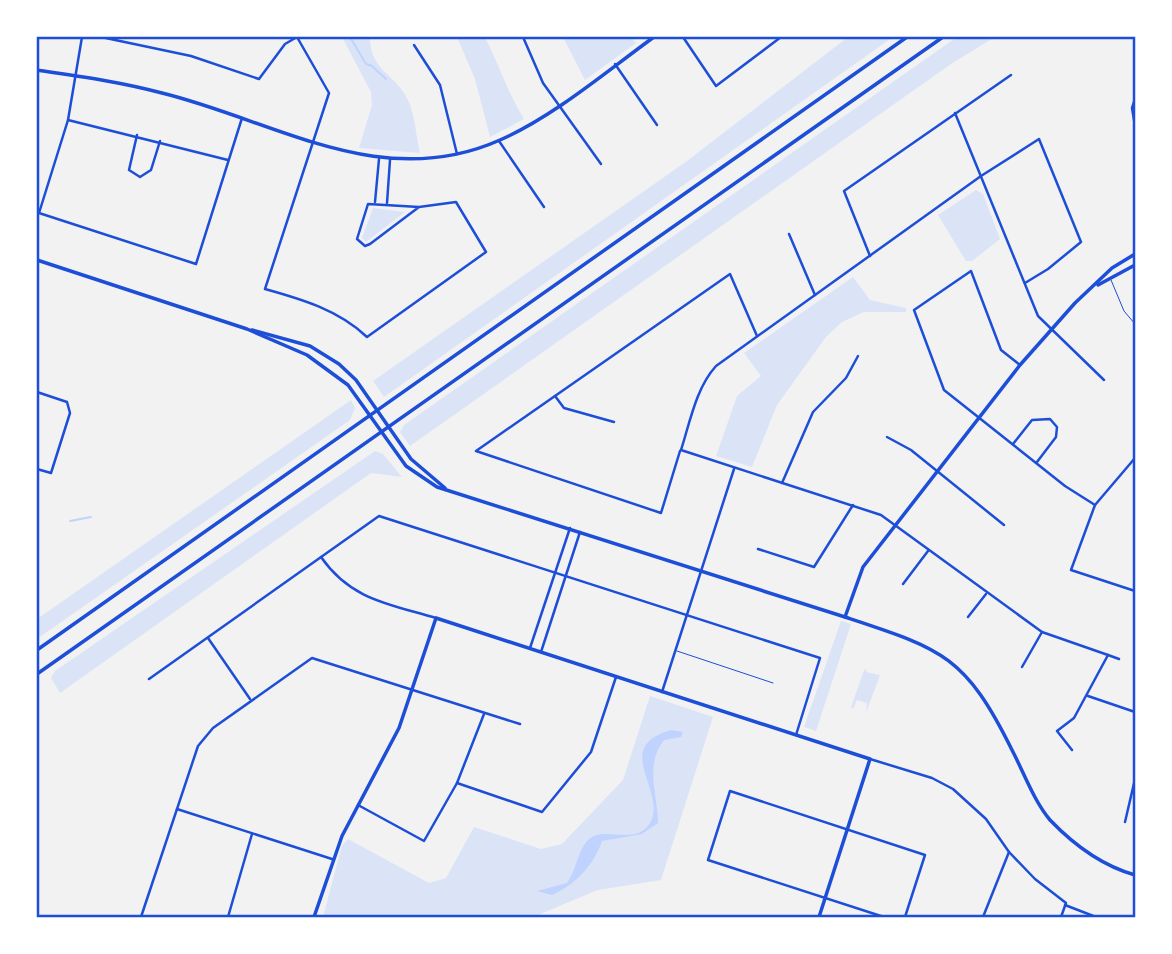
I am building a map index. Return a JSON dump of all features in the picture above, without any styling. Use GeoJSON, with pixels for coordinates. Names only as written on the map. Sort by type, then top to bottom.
{"type":"FeatureCollection","features":[{"type":"Feature","properties":{"kind":"street"},"geometry":{"type":"LineString","coordinates":[[82,37],[68,120],[39,213],[196,264],[242,118]]}},
{"type":"Feature","properties":{"kind":"street"},"geometry":{"type":"LineString","coordinates":[[101,37],[191,56],[259,79],[285,44],[297,37],[329,93],[265,289],[327,310],[352,323],[367,337],[486,252],[456,202],[419,207],[375,202],[368,204],[357,239],[365,246],[419,207]]}},
{"type":"Feature","properties":{"kind":"street"},"geometry":{"type":"LineString","coordinates":[[523,37],[543,83],[601,164]]}},
{"type":"Feature","properties":{"kind":"street"},"geometry":{"type":"LineString","coordinates":[[37,70],[162,93],[313,142],[390,160],[457,154],[499,141],[558,104],[654,37]]}},
{"type":"Feature","properties":{"kind":"street"},"geometry":{"type":"LineString","coordinates":[[683,37],[716,86],[781,37]]}},
{"type":"Feature","properties":{"kind":"street"},"geometry":{"type":"LineString","coordinates":[[769,37],[773,43]]}},
{"type":"Feature","properties":{"kind":"street"},"geometry":{"type":"LineString","coordinates":[[37,650],[907,37]]}},
{"type":"Feature","properties":{"kind":"street"},"geometry":{"type":"LineString","coordinates":[[37,674],[943,37]]}},
{"type":"Feature","properties":{"kind":"street"},"geometry":{"type":"LineString","coordinates":[[414,45],[440,85],[457,154]]}},
{"type":"Feature","properties":{"kind":"street"},"geometry":{"type":"LineString","coordinates":[[615,64],[657,125]]}},
{"type":"Feature","properties":{"kind":"street"},"geometry":{"type":"LineString","coordinates":[[870,256],[844,191],[1011,75]]}},
{"type":"Feature","properties":{"kind":"street"},"geometry":{"type":"LineString","coordinates":[[1135,99],[1132,108],[1135,126]]}},
{"type":"Feature","properties":{"kind":"street"},"geometry":{"type":"LineString","coordinates":[[955,113],[1038,316],[1104,380]]}},
{"type":"Feature","properties":{"kind":"street"},"geometry":{"type":"LineString","coordinates":[[68,120],[137,135],[228,160]]}},
{"type":"Feature","properties":{"kind":"street"},"geometry":{"type":"LineString","coordinates":[[137,135],[129,170],[140,177],[151,170],[160,141]]}},
{"type":"Feature","properties":{"kind":"street"},"geometry":{"type":"LineString","coordinates":[[757,336],[730,274],[476,452],[661,513],[706,377],[757,336],[981,176],[1039,139],[1081,242],[1025,283]]}},
{"type":"Feature","properties":{"kind":"street"},"geometry":{"type":"LineString","coordinates":[[499,141],[544,207]]}},
{"type":"Feature","properties":{"kind":"street"},"geometry":{"type":"LineString","coordinates":[[375,202],[379,159]]}},
{"type":"Feature","properties":{"kind":"street"},"geometry":{"type":"LineString","coordinates":[[387,204],[390,160]]}},
{"type":"Feature","properties":{"kind":"street"},"geometry":{"type":"LineString","coordinates":[[789,234],[815,295]]}},
{"type":"Feature","properties":{"kind":"street"},"geometry":{"type":"LineString","coordinates":[[845,617],[863,568],[1020,365],[1052,327],[1112,268],[1135,254]]}},
{"type":"Feature","properties":{"kind":"street"},"geometry":{"type":"LineString","coordinates":[[37,260],[247,329],[307,355],[348,385],[369,418],[406,466],[422,480],[448,491],[911,639],[937,652],[960,668],[993,712],[1051,820],[1065,836],[1104,863],[1135,876]]}},
{"type":"Feature","properties":{"kind":"street"},"geometry":{"type":"LineString","coordinates":[[1093,288],[1135,265]]}},
{"type":"Feature","properties":{"kind":"street"},"geometry":{"type":"LineString","coordinates":[[1020,365],[1001,350],[971,271],[914,310],[944,390],[1095,505]]}},
{"type":"Feature","properties":{"kind":"street"},"geometry":{"type":"LineString","coordinates":[[247,329],[282,336],[310,346],[339,364],[356,380],[411,459],[448,491]]}},
{"type":"Feature","properties":{"kind":"street"},"geometry":{"type":"LineString","coordinates":[[782,483],[813,412],[846,378],[858,356]]}},
{"type":"Feature","properties":{"kind":"street"},"geometry":{"type":"LineString","coordinates":[[37,392],[67,402],[70,413],[51,473],[37,469]]}},
{"type":"Feature","properties":{"kind":"street"},"geometry":{"type":"LineString","coordinates":[[555,396],[564,408],[614,422]]}},
{"type":"Feature","properties":{"kind":"street"},"geometry":{"type":"LineString","coordinates":[[1013,443],[1032,420],[1050,419],[1058,432],[1037,462]]}},
{"type":"Feature","properties":{"kind":"street"},"geometry":{"type":"LineString","coordinates":[[887,437],[911,450],[1004,524]]}},
{"type":"Feature","properties":{"kind":"street"},"geometry":{"type":"LineString","coordinates":[[681,450],[881,515],[986,594],[1042,632],[1119,659]]}},
{"type":"Feature","properties":{"kind":"street"},"geometry":{"type":"LineString","coordinates":[[1135,458],[1095,505],[1071,570],[1135,592]]}},
{"type":"Feature","properties":{"kind":"street"},"geometry":{"type":"LineString","coordinates":[[662,692],[734,467]]}},
{"type":"Feature","properties":{"kind":"street"},"geometry":{"type":"LineString","coordinates":[[758,549],[814,567],[852,505]]}},
{"type":"Feature","properties":{"kind":"street"},"geometry":{"type":"LineString","coordinates":[[149,679],[379,516],[820,658],[796,735]]}},
{"type":"Feature","properties":{"kind":"street"},"geometry":{"type":"LineString","coordinates":[[530,648],[570,528]]}},
{"type":"Feature","properties":{"kind":"street"},"geometry":{"type":"LineString","coordinates":[[541,652],[580,532]]}},
{"type":"Feature","properties":{"kind":"street"},"geometry":{"type":"LineString","coordinates":[[903,584],[928,551]]}},
{"type":"Feature","properties":{"kind":"street"},"geometry":{"type":"LineString","coordinates":[[321,557],[340,581],[355,592],[933,778],[953,789],[986,819],[1009,852],[1065,905],[1097,917]]}},
{"type":"Feature","properties":{"kind":"street"},"geometry":{"type":"LineString","coordinates":[[968,617],[986,594]]}},
{"type":"Feature","properties":{"kind":"street"},"geometry":{"type":"LineString","coordinates":[[314,917],[332,859],[399,728],[436,618]]}},
{"type":"Feature","properties":{"kind":"street"},"geometry":{"type":"LineString","coordinates":[[1022,667],[1042,632]]}},
{"type":"Feature","properties":{"kind":"street"},"geometry":{"type":"LineString","coordinates":[[208,638],[251,700]]}},
{"type":"Feature","properties":{"kind":"street"},"geometry":{"type":"LineString","coordinates":[[1072,750],[1057,730],[1074,719],[1108,655]]}},
{"type":"Feature","properties":{"kind":"street"},"geometry":{"type":"LineString","coordinates":[[141,917],[198,746],[213,728],[312,658],[520,724]]}},
{"type":"Feature","properties":{"kind":"street"},"geometry":{"type":"LineString","coordinates":[[457,783],[542,812],[592,752],[616,677]]}},
{"type":"Feature","properties":{"kind":"street"},"geometry":{"type":"LineString","coordinates":[[1088,696],[1135,712]]}},
{"type":"Feature","properties":{"kind":"street"},"geometry":{"type":"LineString","coordinates":[[358,805],[424,841],[457,783],[484,714]]}},
{"type":"Feature","properties":{"kind":"street"},"geometry":{"type":"LineString","coordinates":[[819,917],[870,759]]}},
{"type":"Feature","properties":{"kind":"street"},"geometry":{"type":"LineString","coordinates":[[1125,822],[1135,779]]}},
{"type":"Feature","properties":{"kind":"street"},"geometry":{"type":"LineString","coordinates":[[884,917],[708,860],[730,791],[925,855],[905,917]]}},
{"type":"Feature","properties":{"kind":"street"},"geometry":{"type":"LineString","coordinates":[[177,809],[332,859]]}},
{"type":"Feature","properties":{"kind":"street"},"geometry":{"type":"LineString","coordinates":[[228,917],[252,834]]}},
{"type":"Feature","properties":{"kind":"street"},"geometry":{"type":"LineString","coordinates":[[982,917],[1009,852]]}},
{"type":"Feature","properties":{"kind":"street"},"geometry":{"type":"LineString","coordinates":[[1065,905],[1061,916],[1068,917]]}},
{"type":"Feature","properties":{"kind":"lane"},"geometry":{"type":"LineString","coordinates":[[1111,278],[1124,311],[1135,324]]}},
{"type":"Feature","properties":{"kind":"lane"},"geometry":{"type":"LineString","coordinates":[[675,651],[774,683]]}},
{"type":"Feature","properties":{"kind":"shaded area"},"geometry":{"type":"Polygon","coordinates":[[[342,37],[370,37],[374,57],[408,100],[420,153],[359,148],[372,105],[371,92],[342,37]]]}},
{"type":"Feature","properties":{"kind":"shaded area"},"geometry":{"type":"Polygon","coordinates":[[[457,37],[485,37],[524,119],[490,137],[475,79],[457,37]]]}},
{"type":"Feature","properties":{"kind":"shaded area"},"geometry":{"type":"Polygon","coordinates":[[[563,37],[631,37],[636,43],[585,80],[563,37]]]}},
{"type":"Feature","properties":{"kind":"shaded area"},"geometry":{"type":"Polygon","coordinates":[[[848,37],[893,37],[384,397],[373,381],[687,161],[848,37]]]}},
{"type":"Feature","properties":{"kind":"shaded area"},"geometry":{"type":"Polygon","coordinates":[[[957,37],[995,37],[951,64],[410,446],[400,432],[404,425],[957,37]]]}},
{"type":"Feature","properties":{"kind":"shaded area"},"geometry":{"type":"Polygon","coordinates":[[[976,190],[983,194],[1000,239],[972,261],[966,261],[938,215],[976,190]]]}},
{"type":"Feature","properties":{"kind":"shaded area"},"geometry":{"type":"Polygon","coordinates":[[[373,208],[405,212],[366,242],[362,238],[373,208]]]}},
{"type":"Feature","properties":{"kind":"shaded area"},"geometry":{"type":"Polygon","coordinates":[[[853,277],[870,300],[906,308],[906,312],[864,312],[842,322],[826,337],[777,405],[752,467],[716,456],[737,396],[761,376],[744,353],[853,277]]]}},
{"type":"Feature","properties":{"kind":"shaded area"},"geometry":{"type":"Polygon","coordinates":[[[351,400],[355,408],[350,420],[37,639],[37,619],[351,400]]]}},
{"type":"Feature","properties":{"kind":"shaded area"},"geometry":{"type":"Polygon","coordinates":[[[375,451],[383,454],[402,477],[371,473],[60,693],[51,678],[55,671],[375,451]]]}},
{"type":"Feature","properties":{"kind":"shaded area"},"geometry":{"type":"Polygon","coordinates":[[[841,621],[851,624],[816,731],[804,727],[841,621]]]}},
{"type":"Feature","properties":{"kind":"shaded area"},"geometry":{"type":"Polygon","coordinates":[[[867,669],[866,672],[880,675],[866,713],[867,703],[857,700],[853,709],[851,707],[864,670],[867,669]]]}},
{"type":"Feature","properties":{"kind":"shaded area"},"geometry":{"type":"Polygon","coordinates":[[[650,696],[713,717],[661,880],[598,890],[533,917],[323,917],[342,845],[348,839],[429,883],[446,878],[474,827],[541,849],[562,844],[623,780],[650,696]]]}},
{"type":"Feature","properties":{"kind":"water"},"geometry":{"type":"Polygon","coordinates":[[[671,730],[683,732],[681,737],[664,740],[658,750],[653,770],[658,823],[642,834],[602,841],[589,866],[568,886],[552,895],[537,891],[567,883],[588,840],[603,834],[630,835],[645,829],[651,821],[654,809],[642,758],[645,747],[654,738],[671,730]]]}},
{"type":"Feature","properties":{"kind":"waterway"},"geometry":{"type":"LineString","coordinates":[[350,37],[366,64],[386,79]]}},
{"type":"Feature","properties":{"kind":"waterway"},"geometry":{"type":"LineString","coordinates":[[70,521],[91,517]]}}]}
